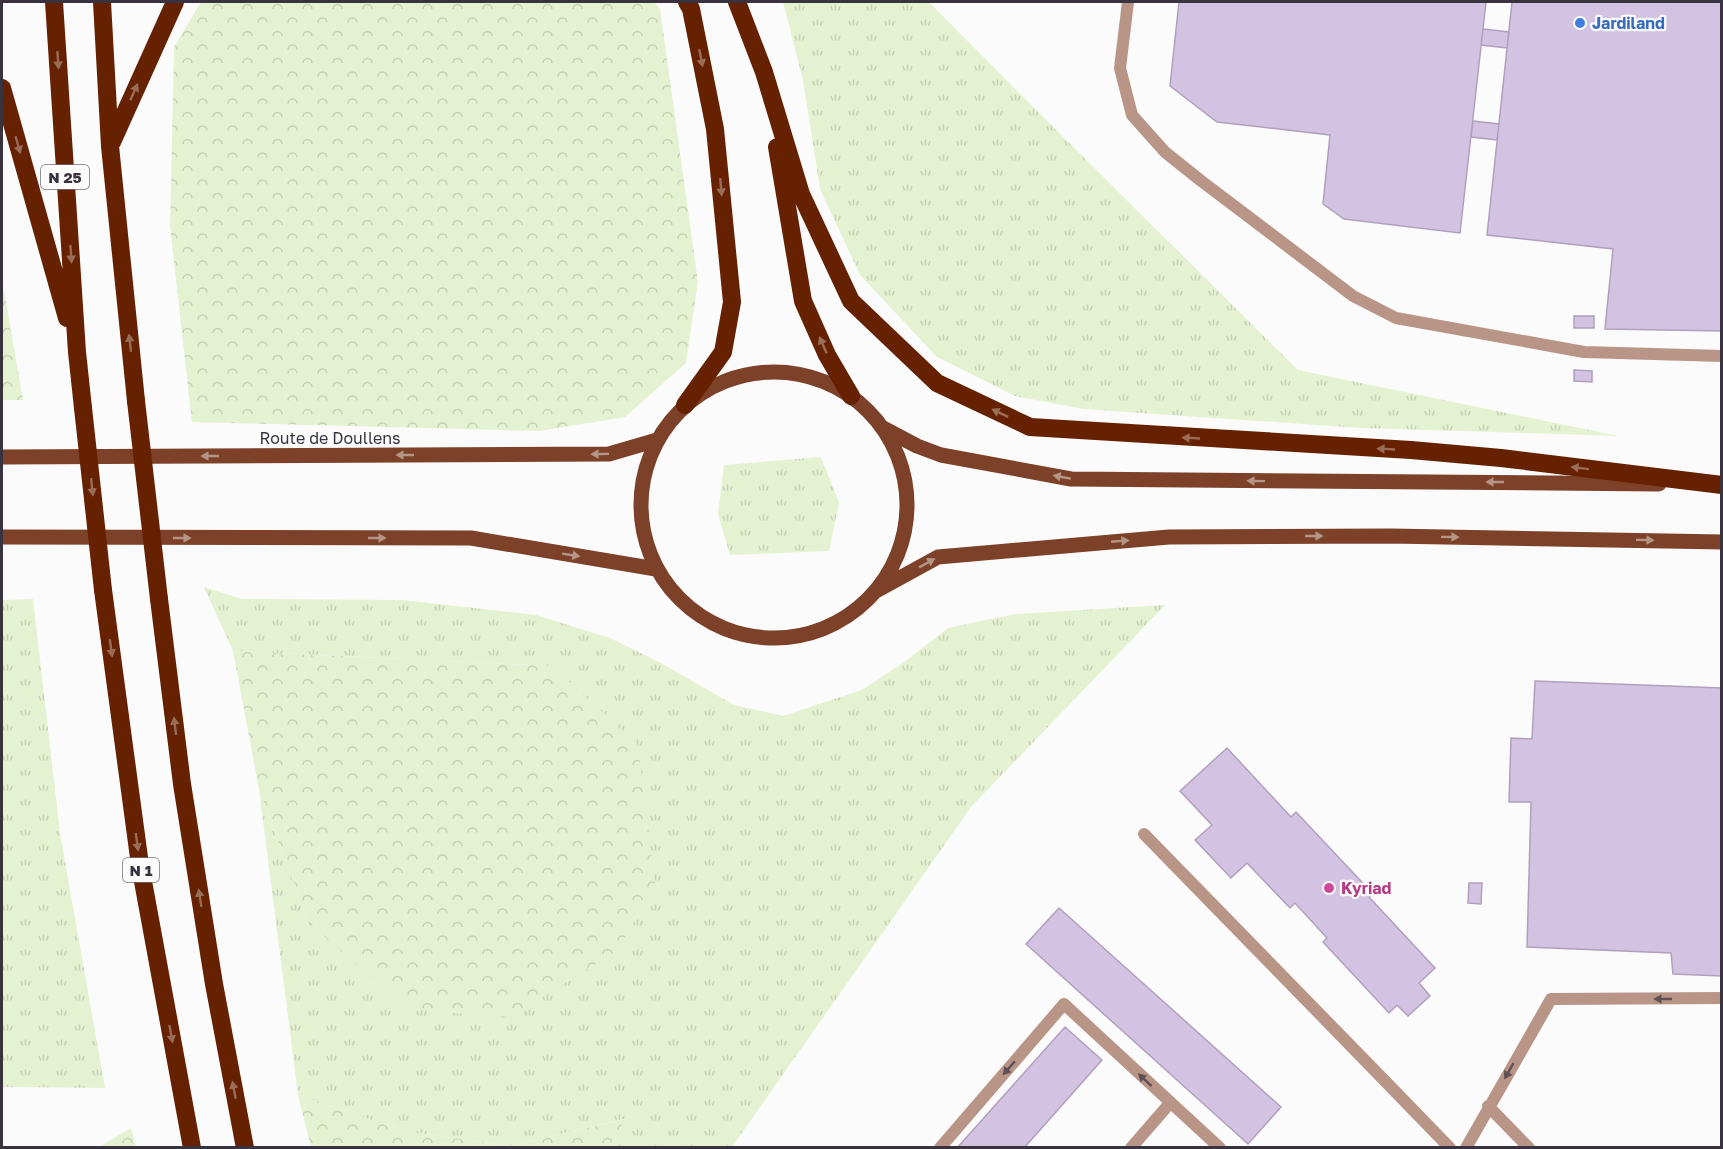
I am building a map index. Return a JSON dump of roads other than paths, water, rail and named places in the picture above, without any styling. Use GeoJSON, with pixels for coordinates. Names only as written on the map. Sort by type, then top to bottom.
{"type":"FeatureCollection","features":[{"type":"Feature","properties":{"kind":"highway","name":"N 25"},"geometry":{"type":"LineString","coordinates":[[54,2],[77,352],[103,590]]}},
{"type":"Feature","properties":{"kind":"highway","name":"N 25"},"geometry":{"type":"LineString","coordinates":[[102,2],[110,146],[159,599],[184,796],[214,984],[245,1148]]}},
{"type":"Feature","properties":{"kind":"highway"},"geometry":{"type":"LineString","coordinates":[[110,146],[175,2]]}},
{"type":"Feature","properties":{"kind":"highway"},"geometry":{"type":"LineString","coordinates":[[685,405],[723,352],[732,302],[716,129],[691,9],[687,2]]}},
{"type":"Feature","properties":{"kind":"highway"},"geometry":{"type":"LineString","coordinates":[[737,2],[764,72],[801,194],[851,301],[937,383],[1030,428],[1422,451],[1501,458],[1722,485]]}},
{"type":"Feature","properties":{"kind":"highway"},"geometry":{"type":"LineString","coordinates":[[764,72],[803,301],[827,355],[851,396]]}},
{"type":"Feature","properties":{"kind":"highway"},"geometry":{"type":"LineString","coordinates":[[2,88],[77,352]]}},
{"type":"Feature","properties":{"kind":"highway","name":"N 1"},"geometry":{"type":"LineString","coordinates":[[103,590],[140,865],[192,1148]]}},
{"type":"Feature","properties":{"kind":"main road"},"geometry":{"type":"LineString","coordinates":[[1722,485],[1071,479],[941,455],[917,446],[883,428],[851,396],[811,376],[766,371],[723,381],[685,405],[657,440],[642,482],[642,527],[656,569],[683,603],[719,627],[760,638],[803,636],[843,620],[876,591],[938,557],[1169,537],[1391,536],[1722,542]]}},
{"type":"Feature","properties":{"kind":"main road"},"geometry":{"type":"LineString","coordinates":[[876,591],[898,555],[907,513],[902,468],[883,428]]}},
{"type":"Feature","properties":{"kind":"main road","name":"Route de Doullens"},"geometry":{"type":"LineString","coordinates":[[2,458],[609,454],[657,440]]}},
{"type":"Feature","properties":{"kind":"main road"},"geometry":{"type":"LineString","coordinates":[[2,537],[471,538],[656,569]]}},
{"type":"Feature","properties":{"kind":"street"},"geometry":{"type":"LineString","coordinates":[[1128,2],[1120,68],[1132,115],[1165,152],[1353,296],[1396,318],[1584,352],[1722,356]]}},
{"type":"Feature","properties":{"kind":"street"},"geometry":{"type":"LineString","coordinates":[[1144,834],[1450,1148]]}},
{"type":"Feature","properties":{"kind":"street"},"geometry":{"type":"LineString","coordinates":[[1466,1148],[1551,999],[1722,998]]}},
{"type":"Feature","properties":{"kind":"street"},"geometry":{"type":"LineString","coordinates":[[940,1148],[1064,1004],[1220,1148]]}},
{"type":"Feature","properties":{"kind":"street"},"geometry":{"type":"LineString","coordinates":[[1131,1148],[1170,1103]]}},
{"type":"Feature","properties":{"kind":"street"},"geometry":{"type":"LineString","coordinates":[[1488,1106],[1529,1148]]}},
{"type":"Feature","properties":{"kind":"place","name":"Jardiland"},"geometry":{"type":"Point","coordinates":[1580,23]}},
{"type":"Feature","properties":{"kind":"place","name":"Kyriad"},"geometry":{"type":"Point","coordinates":[1329,888]}}]}
